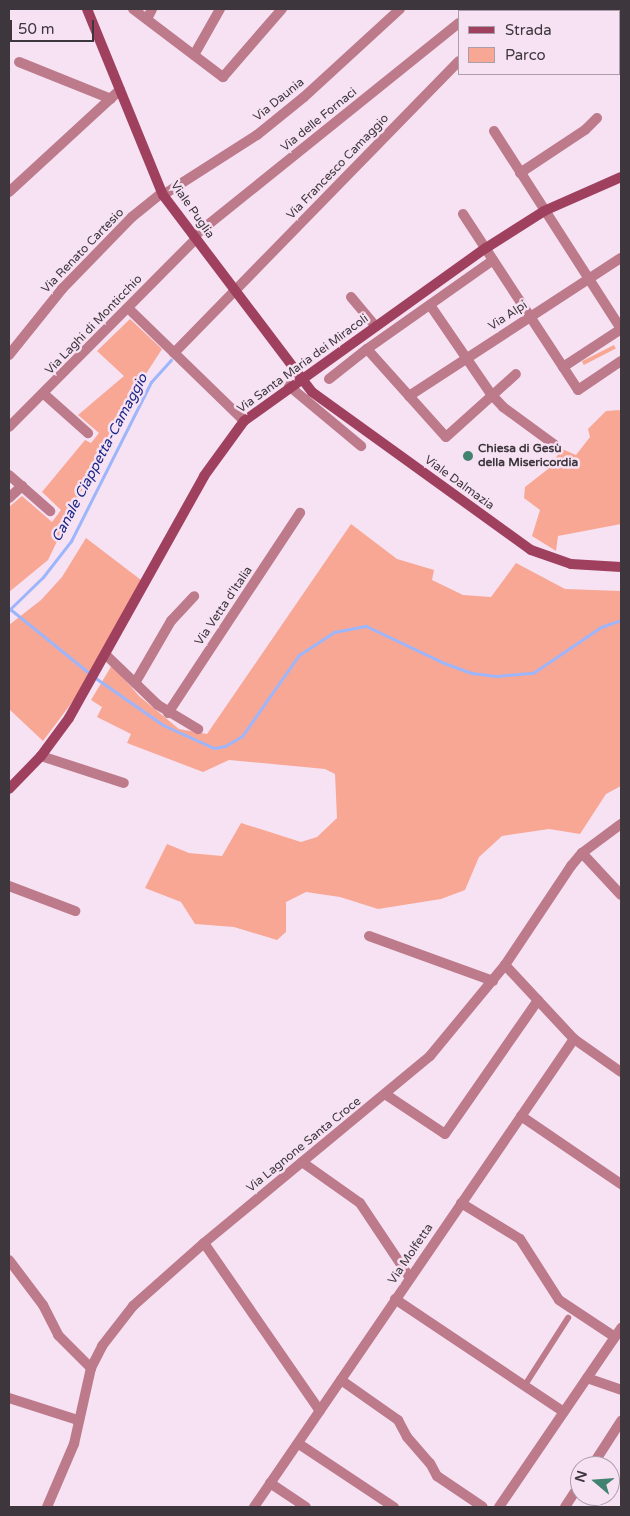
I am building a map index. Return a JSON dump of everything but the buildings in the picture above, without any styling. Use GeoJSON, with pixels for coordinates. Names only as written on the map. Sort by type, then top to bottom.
{"type":"FeatureCollection","features":[{"type":"Feature","properties":{"kind":"street","name":"Viale Puglia"},"geometry":{"type":"LineString","coordinates":[[87,9],[163,194],[300,378]]}},
{"type":"Feature","properties":{"kind":"street"},"geometry":{"type":"LineString","coordinates":[[133,9],[223,77],[282,9]]}},
{"type":"Feature","properties":{"kind":"street"},"geometry":{"type":"LineString","coordinates":[[147,19],[152,9]]}},
{"type":"Feature","properties":{"kind":"street"},"geometry":{"type":"LineString","coordinates":[[194,55],[220,9]]}},
{"type":"Feature","properties":{"kind":"street","name":"Via Daunia"},"geometry":{"type":"LineString","coordinates":[[163,194],[257,135],[304,97],[400,9]]}},
{"type":"Feature","properties":{"kind":"street","name":"Via delle Fornaci"},"geometry":{"type":"LineString","coordinates":[[195,238],[458,24]]}},
{"type":"Feature","properties":{"kind":"street"},"geometry":{"type":"LineString","coordinates":[[19,62],[111,99]]}},
{"type":"Feature","properties":{"kind":"street","name":"Via Francesco Camaggio"},"geometry":{"type":"LineString","coordinates":[[174,353],[458,62]]}},
{"type":"Feature","properties":{"kind":"street"},"geometry":{"type":"LineString","coordinates":[[9,192],[120,90]]}},
{"type":"Feature","properties":{"kind":"street"},"geometry":{"type":"LineString","coordinates":[[520,173],[585,130],[597,118]]}},
{"type":"Feature","properties":{"kind":"street"},"geometry":{"type":"LineString","coordinates":[[494,131],[621,329],[563,367]]}},
{"type":"Feature","properties":{"kind":"street","name":"Via Santa Maria dei Miracoli"},"geometry":{"type":"LineString","coordinates":[[9,789],[40,756],[69,718],[106,655],[204,476],[244,421],[300,378],[486,248],[544,211],[621,177]]}},
{"type":"Feature","properties":{"kind":"street","name":"Via Renato Cartesio"},"geometry":{"type":"LineString","coordinates":[[9,355],[62,289],[132,217],[163,194]]}},
{"type":"Feature","properties":{"kind":"street"},"geometry":{"type":"LineString","coordinates":[[463,214],[578,390],[621,361]]}},
{"type":"Feature","properties":{"kind":"street","name":"Via Laghi di Monticchio"},"geometry":{"type":"LineString","coordinates":[[9,427],[44,394],[195,238]]}},
{"type":"Feature","properties":{"kind":"street","name":"Via Alpi"},"geometry":{"type":"LineString","coordinates":[[409,396],[621,258]]}},
{"type":"Feature","properties":{"kind":"street","name":"Via Santa Maria dei Miracoli"},"geometry":{"type":"LineString","coordinates":[[329,379],[366,349],[493,260]]}},
{"type":"Feature","properties":{"kind":"street"},"geometry":{"type":"LineString","coordinates":[[351,297],[375,326]]}},
{"type":"Feature","properties":{"kind":"street"},"geometry":{"type":"LineString","coordinates":[[430,305],[491,394],[503,407],[555,445]]}},
{"type":"Feature","properties":{"kind":"street"},"geometry":{"type":"LineString","coordinates":[[128,308],[244,421]]}},
{"type":"Feature","properties":{"kind":"street"},"geometry":{"type":"LineString","coordinates":[[366,349],[446,437],[491,394],[516,374]]}},
{"type":"Feature","properties":{"kind":"street","name":"Viale Dalmazia"},"geometry":{"type":"LineString","coordinates":[[300,378],[312,392],[532,550],[572,564],[621,566]]}},
{"type":"Feature","properties":{"kind":"street"},"geometry":{"type":"LineString","coordinates":[[289,386],[361,446]]}},
{"type":"Feature","properties":{"kind":"street"},"geometry":{"type":"LineString","coordinates":[[44,394],[88,433]]}},
{"type":"Feature","properties":{"kind":"street"},"geometry":{"type":"LineString","coordinates":[[9,475],[50,510]]}},
{"type":"Feature","properties":{"kind":"street"},"geometry":{"type":"LineString","coordinates":[[9,498],[22,486]]}},
{"type":"Feature","properties":{"kind":"street","name":"Via Vetta d'Italia"},"geometry":{"type":"LineString","coordinates":[[168,713],[300,514]]}},
{"type":"Feature","properties":{"kind":"street"},"geometry":{"type":"LineString","coordinates":[[134,683],[170,621],[194,596]]}},
{"type":"Feature","properties":{"kind":"street"},"geometry":{"type":"LineString","coordinates":[[106,655],[168,713],[198,729]]}},
{"type":"Feature","properties":{"kind":"street"},"geometry":{"type":"LineString","coordinates":[[40,756],[124,783]]}},
{"type":"Feature","properties":{"kind":"street","name":"Via Lagnone Santa Croce"},"geometry":{"type":"LineString","coordinates":[[47,1507],[74,1444],[91,1368],[102,1346],[133,1306],[204,1242],[430,1056],[505,966],[541,907],[582,853],[621,824]]}},
{"type":"Feature","properties":{"kind":"street"},"geometry":{"type":"LineString","coordinates":[[582,853],[621,895]]}},
{"type":"Feature","properties":{"kind":"street"},"geometry":{"type":"LineString","coordinates":[[9,886],[75,911]]}},
{"type":"Feature","properties":{"kind":"street"},"geometry":{"type":"LineString","coordinates":[[369,936],[493,981]]}},
{"type":"Feature","properties":{"kind":"street"},"geometry":{"type":"LineString","coordinates":[[505,966],[574,1039],[621,1072]]}},
{"type":"Feature","properties":{"kind":"street"},"geometry":{"type":"LineString","coordinates":[[386,1094],[445,1134],[538,1000]]}},
{"type":"Feature","properties":{"kind":"street","name":"Via Molfetta"},"geometry":{"type":"LineString","coordinates":[[254,1507],[299,1444],[395,1299],[574,1039]]}},
{"type":"Feature","properties":{"kind":"street"},"geometry":{"type":"LineString","coordinates":[[603,1059],[621,1067]]}},
{"type":"Feature","properties":{"kind":"street"},"geometry":{"type":"LineString","coordinates":[[521,1116],[621,1184]]}},
{"type":"Feature","properties":{"kind":"street"},"geometry":{"type":"LineString","coordinates":[[302,1162],[360,1203],[410,1278]]}},
{"type":"Feature","properties":{"kind":"street"},"geometry":{"type":"LineString","coordinates":[[461,1203],[520,1239],[559,1300],[615,1337]]}},
{"type":"Feature","properties":{"kind":"street"},"geometry":{"type":"LineString","coordinates":[[204,1242],[320,1411]]}},
{"type":"Feature","properties":{"kind":"street"},"geometry":{"type":"LineString","coordinates":[[9,1260],[43,1305],[58,1335],[91,1368]]}},
{"type":"Feature","properties":{"kind":"street"},"geometry":{"type":"LineString","coordinates":[[395,1299],[564,1412]]}},
{"type":"Feature","properties":{"kind":"street"},"geometry":{"type":"LineString","coordinates":[[499,1507],[621,1328]]}},
{"type":"Feature","properties":{"kind":"street"},"geometry":{"type":"LineString","coordinates":[[587,1378],[621,1390]]}},
{"type":"Feature","properties":{"kind":"street"},"geometry":{"type":"LineString","coordinates":[[341,1380],[398,1420],[407,1437],[437,1476],[483,1507]]}},
{"type":"Feature","properties":{"kind":"street"},"geometry":{"type":"LineString","coordinates":[[9,1398],[78,1420]]}},
{"type":"Feature","properties":{"kind":"street"},"geometry":{"type":"LineString","coordinates":[[598,1456],[621,1421]]}},
{"type":"Feature","properties":{"kind":"street"},"geometry":{"type":"LineString","coordinates":[[299,1444],[394,1507]]}},
{"type":"Feature","properties":{"kind":"street"},"geometry":{"type":"LineString","coordinates":[[270,1483],[306,1507]]}},
{"type":"Feature","properties":{"kind":"lane"},"geometry":{"type":"LineString","coordinates":[[525,1385],[568,1318]]}},
{"type":"Feature","properties":{"kind":"green space"},"geometry":{"type":"Polygon","coordinates":[[[130,319],[162,349],[115,422],[48,560],[9,592],[9,507],[22,496],[52,522],[61,510],[42,492],[85,440],[91,443],[99,433],[78,415],[124,376],[97,351],[130,319]]]}},
{"type":"Feature","properties":{"kind":"green space"},"geometry":{"type":"Polygon","coordinates":[[[614,345],[616,349],[584,365],[582,361],[614,345]]]}},
{"type":"Feature","properties":{"kind":"green space"},"geometry":{"type":"Polygon","coordinates":[[[619,410],[621,412],[621,524],[558,536],[556,551],[532,536],[540,510],[524,498],[525,487],[548,469],[562,449],[576,455],[590,437],[588,429],[606,411],[619,410]]]}},
{"type":"Feature","properties":{"kind":"green space"},"geometry":{"type":"Polygon","coordinates":[[[351,524],[397,559],[434,570],[432,580],[463,595],[491,597],[516,563],[565,589],[621,591],[621,786],[606,794],[580,834],[549,829],[502,836],[479,857],[465,890],[441,899],[378,909],[340,897],[306,892],[286,902],[286,932],[277,940],[234,927],[195,924],[181,902],[145,888],[167,844],[189,853],[222,856],[241,823],[301,842],[317,837],[337,818],[335,774],[325,769],[229,760],[203,772],[127,743],[131,734],[97,717],[102,707],[91,700],[112,665],[139,696],[179,729],[207,734],[351,524]]]}},
{"type":"Feature","properties":{"kind":"green space"},"geometry":{"type":"Polygon","coordinates":[[[86,538],[141,580],[82,689],[43,741],[9,709],[9,625],[41,600],[62,577],[86,538]]]}},
{"type":"Feature","properties":{"kind":"waterway","name":"Canale Ciappetta-Camaggio"},"geometry":{"type":"LineString","coordinates":[[9,610],[43,577],[71,541],[151,382],[171,360]]}},
{"type":"Feature","properties":{"kind":"waterway"},"geometry":{"type":"LineString","coordinates":[[10,609],[94,677],[163,725],[214,748],[225,746],[242,736],[299,655],[334,632],[366,626],[444,663],[472,673],[496,676],[533,673],[601,627],[621,620]]}},
{"type":"Feature","properties":{"kind":"place","name":"Chiesa di Gesù della Misericordia"},"geometry":{"type":"Point","coordinates":[468,456]}}]}
